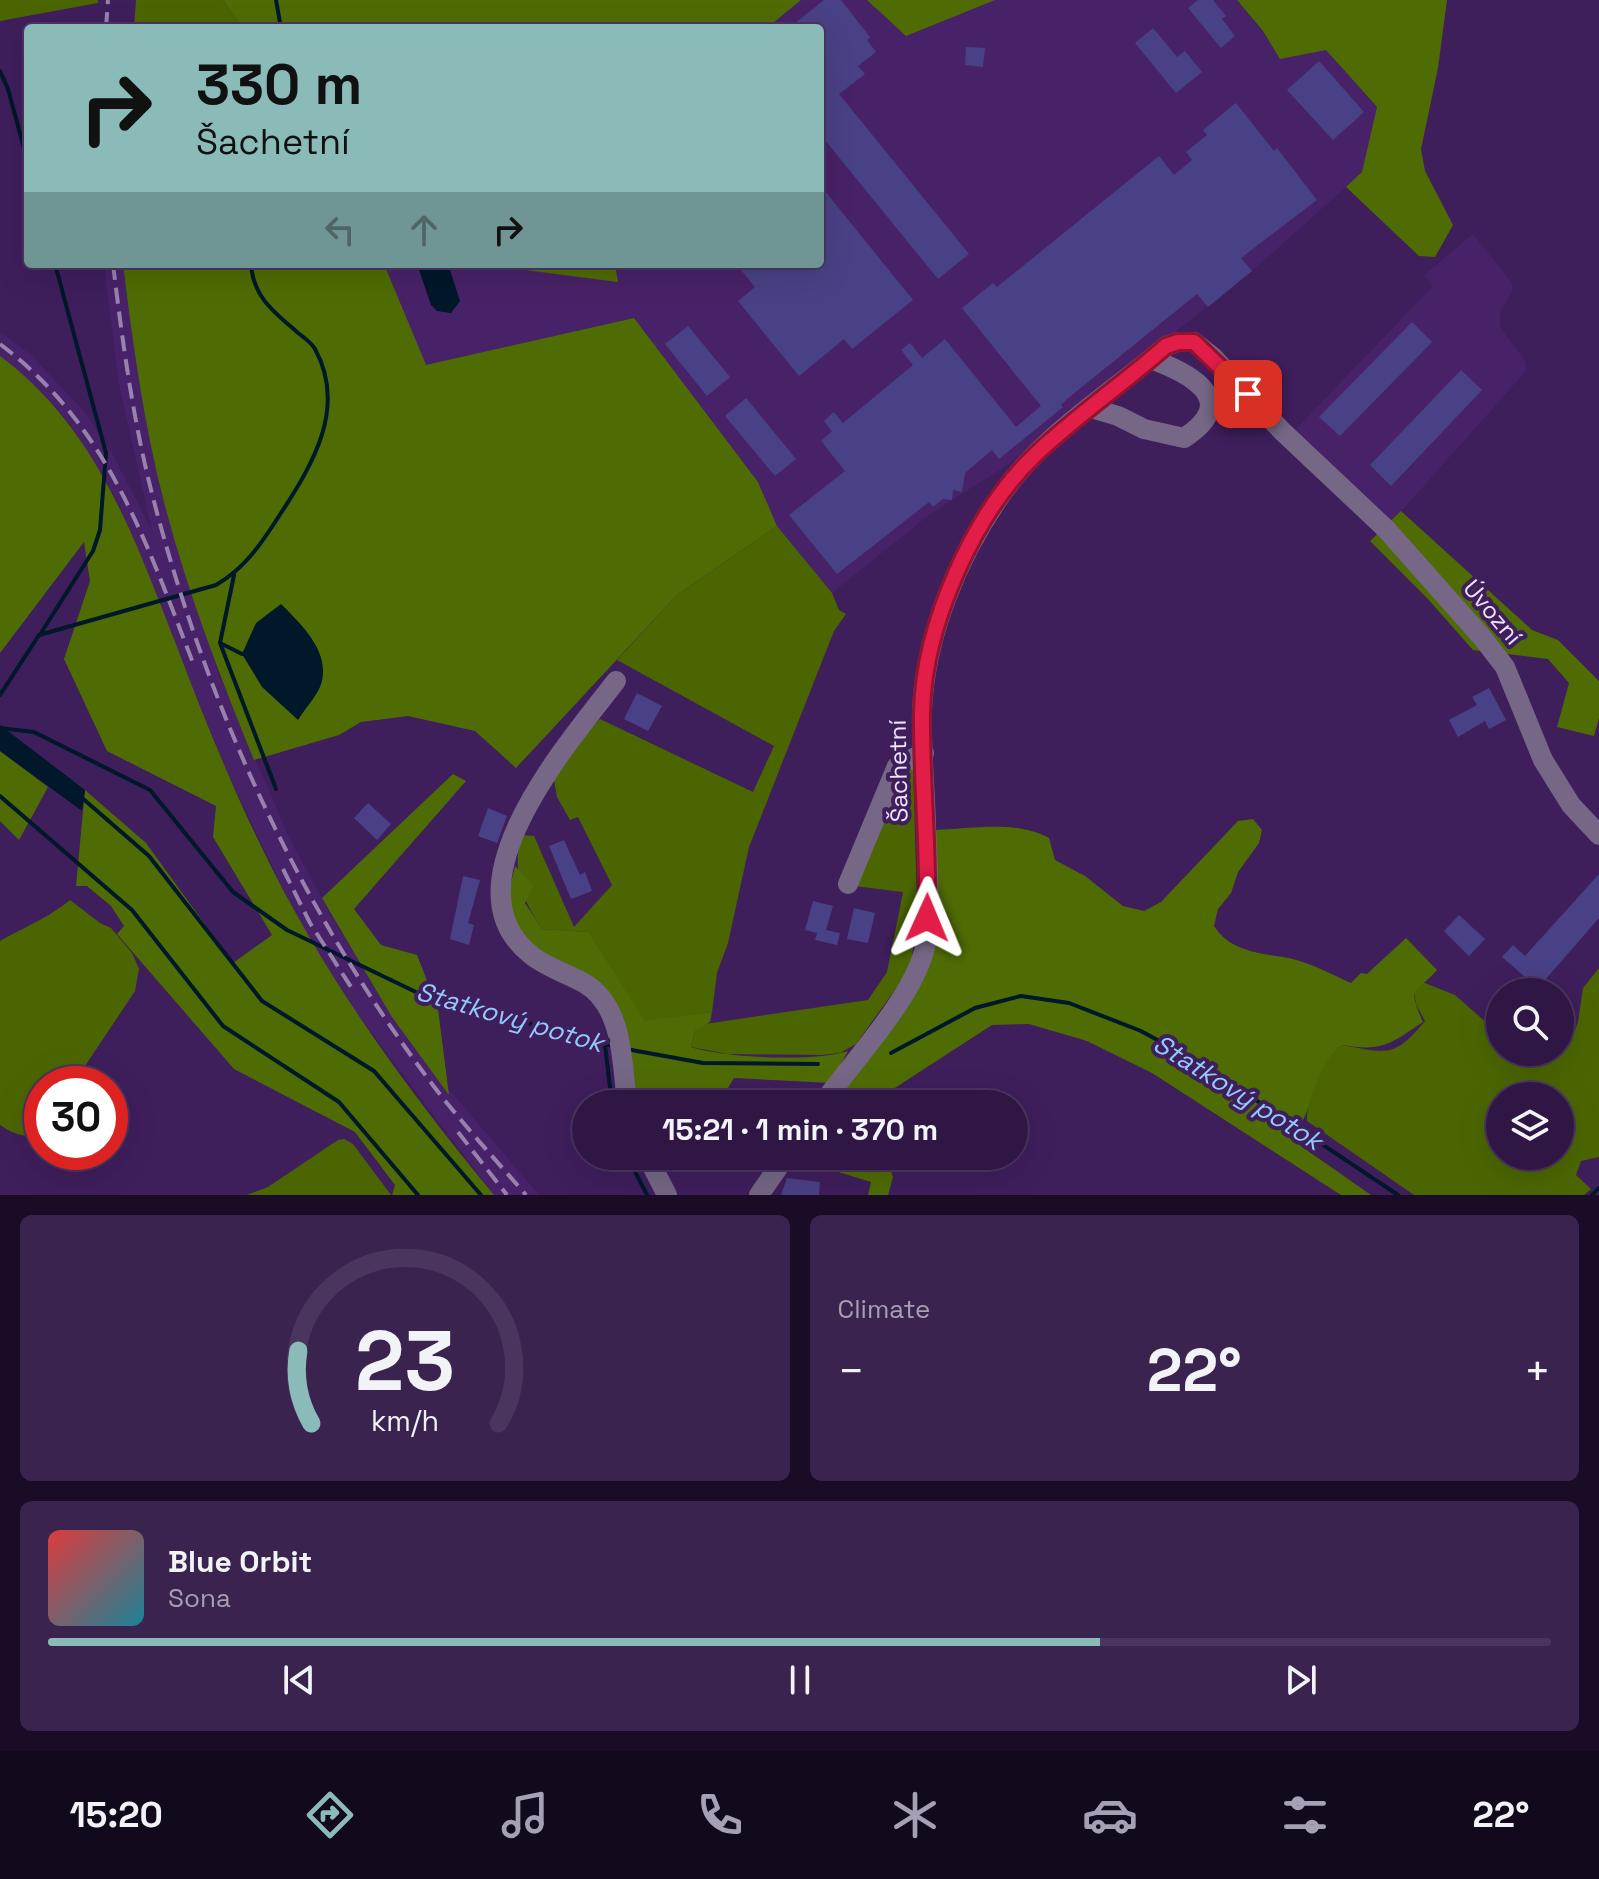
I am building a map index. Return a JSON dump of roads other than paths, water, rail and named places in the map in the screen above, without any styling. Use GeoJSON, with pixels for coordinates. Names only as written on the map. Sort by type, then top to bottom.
{"type":"FeatureCollection","features":[{"type":"Feature","properties":{"kind":"street","name":"Šachetní"},"geometry":{"type":"LineString","coordinates":[[832,1090],[899,1001],[917,971],[926,942],[922,710],[928,661],[946,600],[975,539],[1005,489],[1024,467],[1091,408],[1166,346],[1178,342],[1194,342],[1213,357],[1282,431],[1340,486]]}},
{"type":"Feature","properties":{"kind":"street"},"geometry":{"type":"LineString","coordinates":[[1091,408],[1166,435],[1184,438],[1204,425],[1211,408],[1207,393],[1196,380],[1151,359]]}},
{"type":"Feature","properties":{"kind":"street","name":"Úvozní"},"geometry":{"type":"LineString","coordinates":[[1340,486],[1395,539],[1505,667],[1543,760],[1571,805],[1599,835]]}},
{"type":"Feature","properties":{"kind":"street"},"geometry":{"type":"LineString","coordinates":[[616,681],[548,768],[527,803],[504,866],[499,904],[511,932],[529,954],[587,985],[598,996],[617,1027],[625,1090]]}},
{"type":"Feature","properties":{"kind":"street"},"geometry":{"type":"LineString","coordinates":[[848,884],[897,766],[924,753]]}},
{"type":"Feature","properties":{"kind":"street"},"geometry":{"type":"LineString","coordinates":[[654,1170],[667,1195]]}},
{"type":"Feature","properties":{"kind":"street"},"geometry":{"type":"LineString","coordinates":[[759,1195],[776,1170]]}},
{"type":"Feature","properties":{"kind":"water"},"geometry":{"type":"Polygon","coordinates":[[[418,268],[449,268],[460,301],[451,313],[437,311],[431,305],[418,268]]]}},
{"type":"Feature","properties":{"kind":"water"},"geometry":{"type":"Polygon","coordinates":[[[281,604],[313,641],[322,663],[320,687],[298,720],[262,687],[242,654],[256,623],[281,604]]]}},
{"type":"Feature","properties":{"kind":"water"},"geometry":{"type":"Polygon","coordinates":[[[0,725],[85,790],[82,811],[0,751],[0,725]]]}},
{"type":"Feature","properties":{"kind":"waterway"},"geometry":{"type":"LineString","coordinates":[[276,0],[280,24]]}},
{"type":"Feature","properties":{"kind":"waterway"},"geometry":{"type":"LineString","coordinates":[[0,71],[24,148]]}},
{"type":"Feature","properties":{"kind":"waterway"},"geometry":{"type":"LineString","coordinates":[[41,633],[93,551],[100,530],[106,453],[56,268]]}},
{"type":"Feature","properties":{"kind":"waterway"},"geometry":{"type":"LineString","coordinates":[[0,695],[39,635],[216,585],[227,578],[260,544],[293,494],[322,434],[328,392],[315,349],[260,295],[252,268]]}},
{"type":"Feature","properties":{"kind":"waterway"},"geometry":{"type":"LineString","coordinates":[[234,575],[220,643],[276,789]]}},
{"type":"Feature","properties":{"kind":"waterway"},"geometry":{"type":"LineString","coordinates":[[222,644],[242,654]]}},
{"type":"Feature","properties":{"kind":"waterway","name":"Statkový potok"},"geometry":{"type":"LineString","coordinates":[[0,728],[34,732],[150,790],[233,892],[287,930],[420,994],[613,1046]]}},
{"type":"Feature","properties":{"kind":"waterway"},"geometry":{"type":"LineString","coordinates":[[0,796],[132,910],[223,1026],[339,1102],[418,1195]]}},
{"type":"Feature","properties":{"kind":"waterway"},"geometry":{"type":"LineString","coordinates":[[81,797],[149,856],[262,1001],[374,1071],[481,1195]]}},
{"type":"Feature","properties":{"kind":"waterway","name":"Statkový potok"},"geometry":{"type":"LineString","coordinates":[[891,1053],[975,1008],[1021,996],[1069,1003],[1141,1031],[1205,1066],[1398,1195]]}},
{"type":"Feature","properties":{"kind":"waterway"},"geometry":{"type":"LineString","coordinates":[[605,1045],[610,1090]]}},
{"type":"Feature","properties":{"kind":"waterway","name":"Statkový potok"},"geometry":{"type":"LineString","coordinates":[[626,1049],[703,1063],[818,1064]]}},
{"type":"Feature","properties":{"kind":"waterway"},"geometry":{"type":"LineString","coordinates":[[634,1170],[647,1195]]}},
{"type":"Feature","properties":{"kind":"waterway"},"geometry":{"type":"LineString","coordinates":[[1592,1195],[1599,1188]]}},
{"type":"Feature","properties":{"kind":"railway"},"geometry":{"type":"LineString","coordinates":[[106,24],[108,0]]}},
{"type":"Feature","properties":{"kind":"railway"},"geometry":{"type":"LineString","coordinates":[[114,268],[130,387],[148,479],[178,586],[233,737],[302,882],[385,1019],[432,1084],[526,1195]]}},
{"type":"Feature","properties":{"kind":"railway"},"geometry":{"type":"LineString","coordinates":[[0,344],[38,377],[70,412],[97,451],[141,533],[195,668]]}},
{"type":"Feature","properties":{"kind":"railway"},"geometry":{"type":"LineString","coordinates":[[283,869],[310,923],[351,987]]}},
{"type":"Feature","properties":{"kind":"railway"},"geometry":{"type":"LineString","coordinates":[[458,1132],[507,1195]]}}]}
